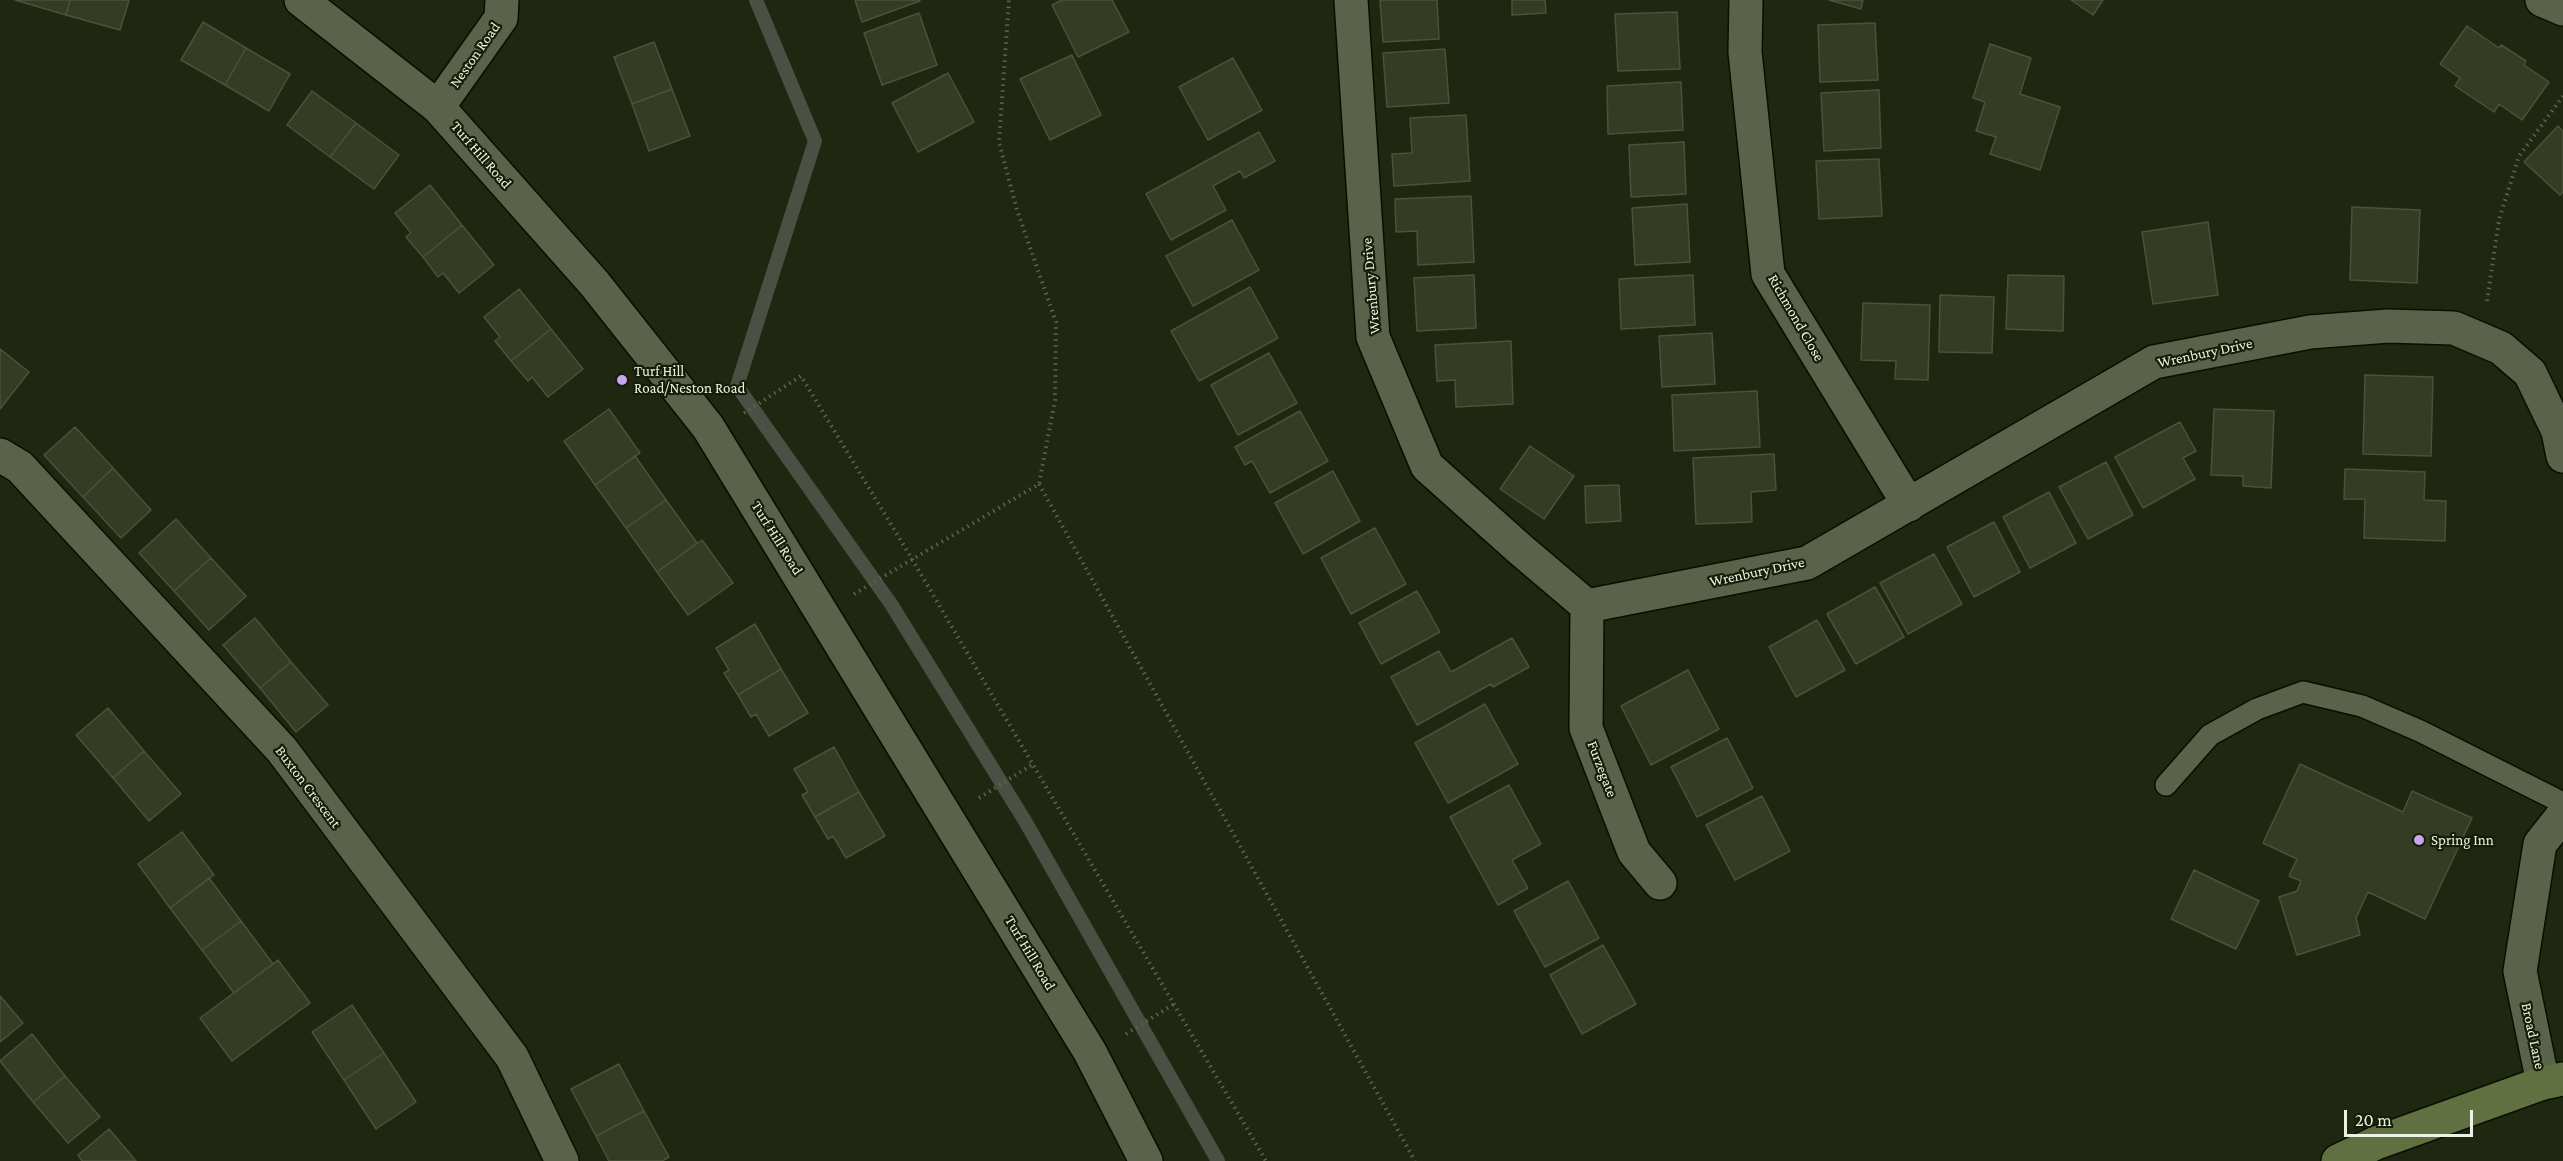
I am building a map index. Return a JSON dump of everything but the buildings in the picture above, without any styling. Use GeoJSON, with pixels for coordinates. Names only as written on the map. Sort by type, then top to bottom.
{"type":"FeatureCollection","features":[{"type":"Feature","properties":{"kind":"main road","name":"Broad Lane"},"geometry":{"type":"LineString","coordinates":[[2338,1161],[2376,1143],[2553,1081]]}},
{"type":"Feature","properties":{"kind":"street","name":"Turf Hill Road"},"geometry":{"type":"LineString","coordinates":[[301,0],[438,107],[594,283],[708,428],[1090,1052],[1146,1161]]}},
{"type":"Feature","properties":{"kind":"street","name":"Neston Road"},"geometry":{"type":"LineString","coordinates":[[438,107],[501,18],[502,0]]}},
{"type":"Feature","properties":{"kind":"street","name":"Wrenbury Drive"},"geometry":{"type":"LineString","coordinates":[[1351,0],[1374,337],[1427,466],[1587,606],[1807,563],[2154,362],[2310,332],[2388,326],[2454,328],[2501,348],[2530,373],[2558,431],[2563,456]]}},
{"type":"Feature","properties":{"kind":"street","name":"Richmond Close"},"geometry":{"type":"LineString","coordinates":[[1746,0],[1745,52],[1768,274],[1908,505]]}},
{"type":"Feature","properties":{"kind":"street"},"geometry":{"type":"LineString","coordinates":[[2542,0],[2563,9]]}},
{"type":"Feature","properties":{"kind":"street","name":"Buxton Crescent"},"geometry":{"type":"LineString","coordinates":[[0,455],[20,467],[282,750],[512,1057],[562,1161]]}},
{"type":"Feature","properties":{"kind":"street","name":"Furzegate"},"geometry":{"type":"LineString","coordinates":[[1587,606],[1586,728],[1634,852],[1660,883]]}},
{"type":"Feature","properties":{"kind":"street","name":"Broad Lane"},"geometry":{"type":"LineString","coordinates":[[2553,1081],[2520,971],[2540,844],[2563,815]]}},
{"type":"Feature","properties":{"kind":"lane"},"geometry":{"type":"LineString","coordinates":[[2166,785],[2210,735],[2257,709],[2303,692],[2362,706],[2420,731],[2563,803]]}},
{"type":"Feature","properties":{"kind":"path"},"geometry":{"type":"LineString","coordinates":[[1009,0],[999,142],[1017,210],[1056,322],[1055,400],[1039,484],[1415,1161]]}},
{"type":"Feature","properties":{"kind":"path"},"geometry":{"type":"LineString","coordinates":[[2483,340],[2489,274],[2499,220],[2516,167],[2520,156],[2563,96]]}},
{"type":"Feature","properties":{"kind":"path"},"geometry":{"type":"LineString","coordinates":[[740,415],[801,376],[912,559],[1266,1161]]}},
{"type":"Feature","properties":{"kind":"path"},"geometry":{"type":"LineString","coordinates":[[862,589],[1039,484]]}},
{"type":"Feature","properties":{"kind":"path"},"geometry":{"type":"LineString","coordinates":[[985,795],[1033,764]]}},
{"type":"Feature","properties":{"kind":"path"},"geometry":{"type":"LineString","coordinates":[[1128,1033],[1174,1004]]}},
{"type":"Feature","properties":{"kind":"waterway"},"geometry":{"type":"LineString","coordinates":[[756,0],[815,141],[737,386],[891,604],[1025,821],[1218,1161]]}},
{"type":"Feature","properties":{"kind":"place","name":"Turf Hill Road/Neston Road"},"geometry":{"type":"Point","coordinates":[622,380]}},
{"type":"Feature","properties":{"kind":"place","name":"Spring Inn"},"geometry":{"type":"Point","coordinates":[2419,840]}}]}
